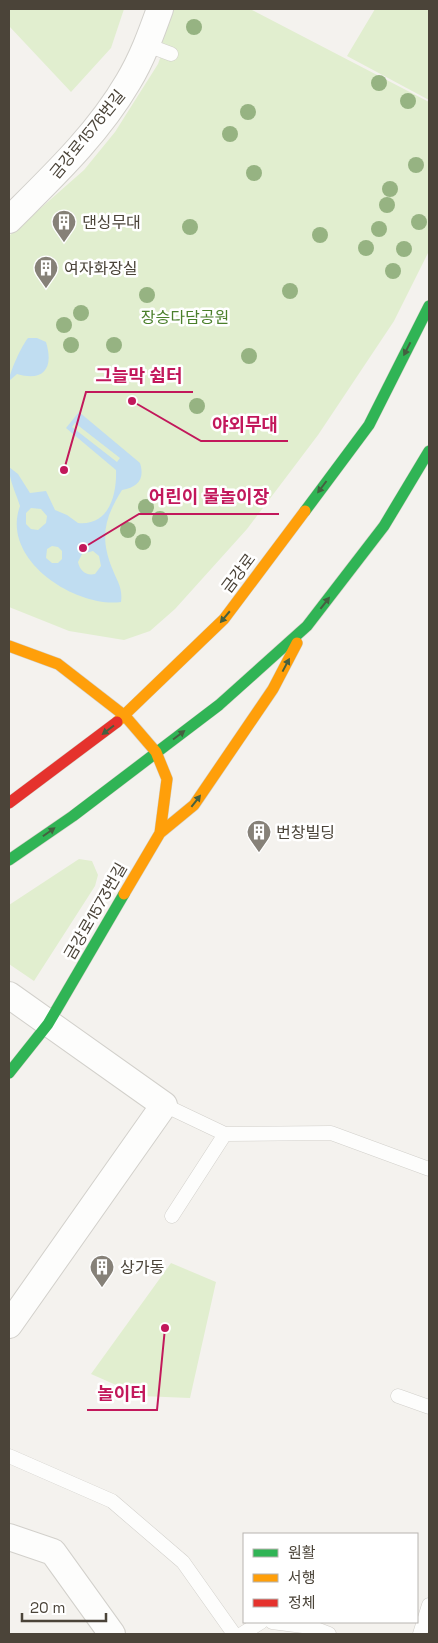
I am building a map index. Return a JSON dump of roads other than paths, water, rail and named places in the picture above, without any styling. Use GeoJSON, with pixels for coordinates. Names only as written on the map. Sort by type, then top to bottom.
{"type":"FeatureCollection","features":[{"type":"Feature","properties":{"kind":"main road","name":"금강로"},"geometry":{"type":"LineString","coordinates":[[9,803],[125,716],[224,620],[369,425],[429,306]]}},
{"type":"Feature","properties":{"kind":"main road"},"geometry":{"type":"LineString","coordinates":[[160,832],[194,805],[273,689],[307,626],[384,526],[429,451]]}},
{"type":"Feature","properties":{"kind":"main road"},"geometry":{"type":"LineString","coordinates":[[9,860],[72,816],[219,705],[307,626]]}},
{"type":"Feature","properties":{"kind":"main road"},"geometry":{"type":"LineString","coordinates":[[9,646],[58,664],[125,716],[156,752]]}},
{"type":"Feature","properties":{"kind":"main road","name":"금강로1573번길"},"geometry":{"type":"LineString","coordinates":[[9,1073],[48,1024],[160,832],[167,779],[156,752]]}},
{"type":"Feature","properties":{"kind":"street","name":"금강로1576번길"},"geometry":{"type":"LineString","coordinates":[[9,220],[72,157],[104,117],[128,82],[159,50],[160,9]]}},
{"type":"Feature","properties":{"kind":"street"},"geometry":{"type":"LineString","coordinates":[[9,995],[164,1105],[9,1325]]}},
{"type":"Feature","properties":{"kind":"street"},"geometry":{"type":"LineString","coordinates":[[9,1537],[53,1552],[112,1634]]}},
{"type":"Feature","properties":{"kind":"lane"},"geometry":{"type":"LineString","coordinates":[[164,1105],[225,1134],[330,1133],[429,1169]]}},
{"type":"Feature","properties":{"kind":"lane"},"geometry":{"type":"LineString","coordinates":[[172,1216],[225,1134]]}},
{"type":"Feature","properties":{"kind":"lane"},"geometry":{"type":"LineString","coordinates":[[398,1396],[429,1406]]}},
{"type":"Feature","properties":{"kind":"lane"},"geometry":{"type":"LineString","coordinates":[[9,1456],[112,1502],[183,1562],[234,1634]]}},
{"type":"Feature","properties":{"kind":"lane"},"geometry":{"type":"LineString","coordinates":[[420,1634],[429,1605]]}},
{"type":"Feature","properties":{"kind":"lane"},"geometry":{"type":"LineString","coordinates":[[242,1634],[259,1623]]}},
{"type":"Feature","properties":{"kind":"lane"},"geometry":{"type":"LineString","coordinates":[[280,1623],[311,1627],[329,1634]]}},
{"type":"Feature","properties":{"kind":"water"},"geometry":{"type":"Polygon","coordinates":[[[28,338],[37,338],[46,342],[49,359],[45,371],[34,376],[17,374],[9,381],[16,359],[28,338]]]}},
{"type":"Feature","properties":{"kind":"water"},"geometry":{"type":"Polygon","coordinates":[[[79,412],[140,463],[141,478],[132,487],[122,490],[111,510],[106,528],[105,537],[108,557],[120,589],[121,602],[103,602],[83,597],[64,588],[46,576],[31,562],[21,545],[17,526],[20,506],[11,482],[9,467],[18,474],[30,493],[46,491],[55,510],[67,515],[78,523],[89,523],[97,520],[104,514],[113,499],[116,470],[66,428],[79,412]],[[75,423],[72,427],[117,462],[120,458],[75,423]],[[31,508],[26,513],[26,524],[31,529],[38,530],[46,523],[47,516],[41,509],[31,508]],[[52,546],[47,549],[46,558],[52,563],[58,563],[62,559],[62,551],[58,547],[52,546]],[[93,551],[82,554],[78,562],[80,568],[86,573],[95,574],[101,566],[99,556],[93,551]]]}},
{"type":"Feature","properties":{"kind":"place","name":"댄싱무대"},"geometry":{"type":"Point","coordinates":[64,243]}},
{"type":"Feature","properties":{"kind":"place","name":"여자화장실"},"geometry":{"type":"Point","coordinates":[46,289]}},
{"type":"Feature","properties":{"kind":"place","name":"야외무대"},"geometry":{"type":"Point","coordinates":[132,401]}},
{"type":"Feature","properties":{"kind":"place","name":"그늘막 쉼터"},"geometry":{"type":"Point","coordinates":[64,470]}},
{"type":"Feature","properties":{"kind":"place","name":"어린이 물놀이장"},"geometry":{"type":"Point","coordinates":[83,548]}},
{"type":"Feature","properties":{"kind":"place","name":"번창빌딩"},"geometry":{"type":"Point","coordinates":[259,853]}},
{"type":"Feature","properties":{"kind":"place","name":"상가동"},"geometry":{"type":"Point","coordinates":[102,1288]}},
{"type":"Feature","properties":{"kind":"place","name":"놀이터"},"geometry":{"type":"Point","coordinates":[165,1328]}},
{"type":"Feature","properties":{"kind":"park label","name":"장승다담공원"},"geometry":{"type":"Point","coordinates":[185,317]}}]}
